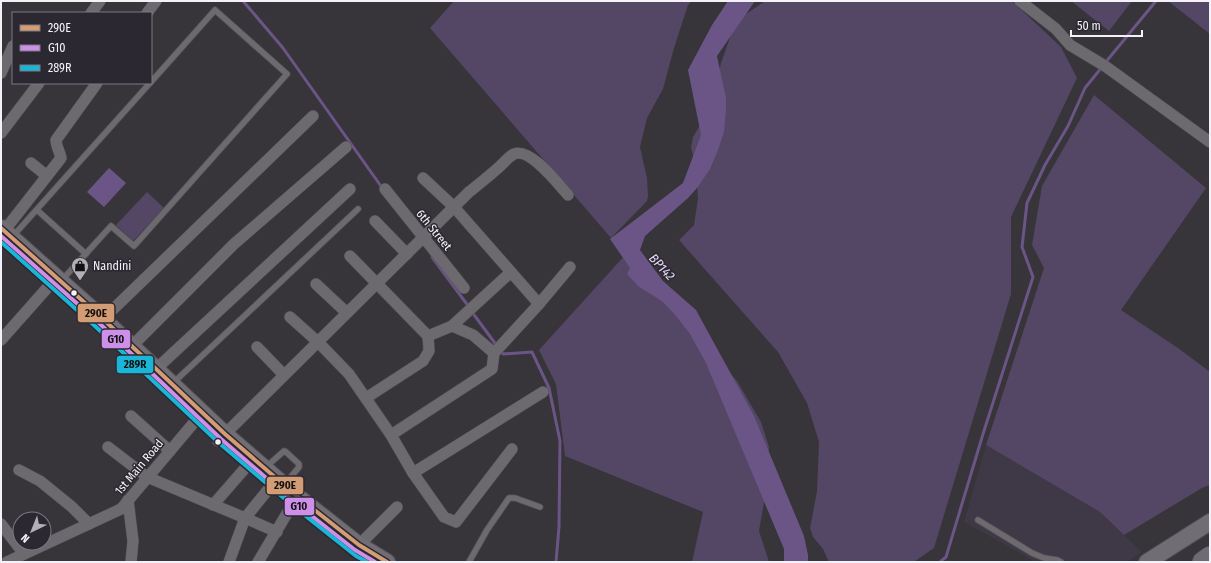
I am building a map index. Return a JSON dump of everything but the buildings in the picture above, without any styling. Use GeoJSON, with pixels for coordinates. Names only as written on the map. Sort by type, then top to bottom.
{"type":"FeatureCollection","features":[{"type":"Feature","properties":{"kind":"highway"},"geometry":{"type":"LineString","coordinates":[[1203,562],[1210,557]]}},
{"type":"Feature","properties":{"kind":"main road"},"geometry":{"type":"LineString","coordinates":[[4,235],[132,346],[172,384],[199,416]]}},
{"type":"Feature","properties":{"kind":"main road"},"geometry":{"type":"LineString","coordinates":[[56,281],[199,416],[247,466],[359,545],[387,562]]}},
{"type":"Feature","properties":{"kind":"main road"},"geometry":{"type":"LineString","coordinates":[[221,438],[264,468],[292,505],[356,556],[367,562]]}},
{"type":"Feature","properties":{"kind":"main road"},"geometry":{"type":"LineString","coordinates":[[1147,562],[1210,522]]}},
{"type":"Feature","properties":{"kind":"street"},"geometry":{"type":"LineString","coordinates":[[92,12],[100,1]]}},
{"type":"Feature","properties":{"kind":"street"},"geometry":{"type":"LineString","coordinates":[[148,12],[156,1]]}},
{"type":"Feature","properties":{"kind":"street"},"geometry":{"type":"LineString","coordinates":[[1020,1],[1056,29],[1070,45],[1105,66],[1210,142]]}},
{"type":"Feature","properties":{"kind":"street"},"geometry":{"type":"LineString","coordinates":[[1,73],[12,48]]}},
{"type":"Feature","properties":{"kind":"street"},"geometry":{"type":"LineString","coordinates":[[1,133],[38,84]]}},
{"type":"Feature","properties":{"kind":"street"},"geometry":{"type":"LineString","coordinates":[[4,235],[61,158],[56,140],[96,84]]}},
{"type":"Feature","properties":{"kind":"street"},"geometry":{"type":"LineString","coordinates":[[103,320],[313,116]]}},
{"type":"Feature","properties":{"kind":"street"},"geometry":{"type":"LineString","coordinates":[[132,346],[234,244],[346,147]]}},
{"type":"Feature","properties":{"kind":"street"},"geometry":{"type":"LineString","coordinates":[[221,438],[469,192],[485,180],[513,154],[521,152],[530,156],[568,195]]}},
{"type":"Feature","properties":{"kind":"street"},"geometry":{"type":"LineString","coordinates":[[31,163],[47,176]]}},
{"type":"Feature","properties":{"kind":"street"},"geometry":{"type":"LineString","coordinates":[[423,178],[454,207],[539,304]]}},
{"type":"Feature","properties":{"kind":"street"},"geometry":{"type":"LineString","coordinates":[[156,369],[350,189]]}},
{"type":"Feature","properties":{"kind":"street","name":"6th Street"},"geometry":{"type":"LineString","coordinates":[[385,189],[464,288]]}},
{"type":"Feature","properties":{"kind":"street"},"geometry":{"type":"LineString","coordinates":[[375,221],[407,254]]}},
{"type":"Feature","properties":{"kind":"street"},"geometry":{"type":"LineString","coordinates":[[350,256],[428,336],[429,351],[423,361],[366,398]]}},
{"type":"Feature","properties":{"kind":"street"},"geometry":{"type":"LineString","coordinates":[[391,435],[492,369],[494,354],[570,267]]}},
{"type":"Feature","properties":{"kind":"street"},"geometry":{"type":"LineString","coordinates":[[428,336],[452,326],[511,272]]}},
{"type":"Feature","properties":{"kind":"street"},"geometry":{"type":"LineString","coordinates":[[1,340],[56,281]]}},
{"type":"Feature","properties":{"kind":"street"},"geometry":{"type":"LineString","coordinates":[[316,284],[347,313]]}},
{"type":"Feature","properties":{"kind":"street"},"geometry":{"type":"LineString","coordinates":[[290,317],[318,342],[349,374],[391,435],[413,473],[444,517],[456,522],[512,449]]}},
{"type":"Feature","properties":{"kind":"street"},"geometry":{"type":"LineString","coordinates":[[452,326],[473,335],[494,354]]}},
{"type":"Feature","properties":{"kind":"street"},"geometry":{"type":"LineString","coordinates":[[257,347],[284,375]]}},
{"type":"Feature","properties":{"kind":"street"},"geometry":{"type":"LineString","coordinates":[[413,473],[543,392]]}},
{"type":"Feature","properties":{"kind":"street"},"geometry":{"type":"LineString","coordinates":[[131,416],[170,451]]}},
{"type":"Feature","properties":{"kind":"street","name":"1st Main Road"},"geometry":{"type":"LineString","coordinates":[[7,562],[121,509],[199,416]]}},
{"type":"Feature","properties":{"kind":"street"},"geometry":{"type":"LineString","coordinates":[[108,447],[147,477],[276,532]]}},
{"type":"Feature","properties":{"kind":"street"},"geometry":{"type":"LineString","coordinates":[[213,505],[247,466]]}},
{"type":"Feature","properties":{"kind":"street"},"geometry":{"type":"LineString","coordinates":[[19,470],[40,481],[72,507],[89,524]]}},
{"type":"Feature","properties":{"kind":"street"},"geometry":{"type":"LineString","coordinates":[[229,562],[246,518],[277,486]]}},
{"type":"Feature","properties":{"kind":"street"},"geometry":{"type":"LineString","coordinates":[[128,500],[133,541],[131,562]]}},
{"type":"Feature","properties":{"kind":"street"},"geometry":{"type":"LineString","coordinates":[[258,562],[292,505]]}},
{"type":"Feature","properties":{"kind":"street"},"geometry":{"type":"LineString","coordinates":[[359,545],[397,506]]}},
{"type":"Feature","properties":{"kind":"street"},"geometry":{"type":"LineString","coordinates":[[1,524],[24,554]]}},
{"type":"Feature","properties":{"kind":"lane"},"geometry":{"type":"LineString","coordinates":[[56,281],[86,254],[111,226],[134,246],[288,74],[215,10],[152,80]]}},
{"type":"Feature","properties":{"kind":"lane"},"geometry":{"type":"LineString","coordinates":[[4,235],[37,210],[148,84]]}},
{"type":"Feature","properties":{"kind":"lane"},"geometry":{"type":"LineString","coordinates":[[172,384],[358,208]]}},
{"type":"Feature","properties":{"kind":"lane"},"geometry":{"type":"LineString","coordinates":[[37,210],[86,254]]}},
{"type":"Feature","properties":{"kind":"lane"},"geometry":{"type":"LineString","coordinates":[[264,468],[284,451],[299,464],[300,466],[277,486]]}},
{"type":"Feature","properties":{"kind":"lane"},"geometry":{"type":"LineString","coordinates":[[469,562],[487,530],[509,498],[515,498],[540,507]]}},
{"type":"Feature","properties":{"kind":"lane"},"geometry":{"type":"LineString","coordinates":[[978,520],[1032,553],[1044,558],[1061,562]]}},
{"type":"Feature","properties":{"kind":"shaded area"},"geometry":{"type":"Polygon","coordinates":[[[454,1],[692,1],[688,5],[663,89],[647,118],[640,147],[647,178],[647,201],[611,238],[430,28],[454,1]]]}},
{"type":"Feature","properties":{"kind":"shaded area"},"geometry":{"type":"Polygon","coordinates":[[[728,1],[755,1],[717,56],[726,98],[724,132],[718,150],[710,169],[697,188],[688,198],[645,236],[640,250],[663,281],[696,310],[754,416],[804,536],[808,562],[784,562],[784,549],[706,363],[690,334],[676,316],[663,302],[638,286],[627,274],[630,268],[610,239],[683,183],[701,135],[688,70],[712,25],[728,1]]]}},
{"type":"Feature","properties":{"kind":"shaded area"},"geometry":{"type":"Polygon","coordinates":[[[765,1],[1012,1],[1061,47],[1077,78],[1011,217],[1011,294],[934,548],[914,562],[829,562],[823,549],[813,537],[810,528],[817,491],[819,442],[807,403],[778,352],[679,240],[694,225],[698,199],[696,171],[691,147],[693,137],[710,108],[721,63],[733,29],[743,16],[765,1]]]}},
{"type":"Feature","properties":{"kind":"shaded area"},"geometry":{"type":"Polygon","coordinates":[[[1071,1],[1132,1],[1109,31],[1071,1]]]}},
{"type":"Feature","properties":{"kind":"shaded area"},"geometry":{"type":"Polygon","coordinates":[[[1168,1],[1210,1],[1210,34],[1168,1]]]}},
{"type":"Feature","properties":{"kind":"shaded area"},"geometry":{"type":"Polygon","coordinates":[[[1094,95],[1206,188],[1121,310],[1178,348],[1210,372],[1210,485],[1202,488],[1124,535],[1100,512],[986,445],[1044,268],[1032,245],[1042,186],[1094,95]]]}},
{"type":"Feature","properties":{"kind":"shaded area"},"geometry":{"type":"Polygon","coordinates":[[[109,168],[126,183],[104,207],[87,192],[109,168]]]}},
{"type":"Feature","properties":{"kind":"shaded area"},"geometry":{"type":"Polygon","coordinates":[[[147,192],[164,208],[133,241],[116,225],[147,192]]]}},
{"type":"Feature","properties":{"kind":"shaded area"},"geometry":{"type":"Polygon","coordinates":[[[626,254],[737,381],[761,422],[769,447],[767,485],[759,531],[769,562],[692,562],[703,512],[565,456],[556,384],[539,350],[626,254]]]}},
{"type":"Feature","properties":{"kind":"shaded area"},"geometry":{"type":"Polygon","coordinates":[[[986,445],[1100,512],[1142,552],[1127,562],[1036,562],[964,522],[986,445]]]}},
{"type":"Feature","properties":{"kind":"waterway"},"geometry":{"type":"LineString","coordinates":[[243,1],[283,48],[383,189]]}},
{"type":"Feature","properties":{"kind":"waterway"},"geometry":{"type":"LineString","coordinates":[[1105,63],[1156,1]]}},
{"type":"Feature","properties":{"kind":"waterway"},"geometry":{"type":"LineString","coordinates":[[940,562],[946,557],[1033,277],[1022,247],[1027,203],[1045,165],[1068,126],[1085,88],[1102,67]]}},
{"type":"Feature","properties":{"kind":"waterway"},"geometry":{"type":"LineString","coordinates":[[432,257],[469,307]]}},
{"type":"Feature","properties":{"kind":"waterway"},"geometry":{"type":"LineString","coordinates":[[472,312],[497,346]]}},
{"type":"Feature","properties":{"kind":"waterway"},"geometry":{"type":"LineString","coordinates":[[501,351],[503,354],[532,352],[549,388],[560,441],[559,527],[556,562]]}},
{"type":"Feature","properties":{"kind":"transit line","name":"290E"},"geometry":{"type":"LineString","coordinates":[[1,228],[103,319],[225,434],[298,497],[359,545],[387,562]]}},
{"type":"Feature","properties":{"kind":"transit line","name":"G10"},"geometry":{"type":"LineString","coordinates":[[1,236],[99,323],[221,439],[294,502],[355,550],[375,562]]}},
{"type":"Feature","properties":{"kind":"transit line","name":"289R"},"geometry":{"type":"LineString","coordinates":[[1,242],[96,327],[218,442],[292,505],[356,556],[367,562]]}},
{"type":"Feature","properties":{"kind":"place","name":"Nandini"},"geometry":{"type":"Point","coordinates":[80,281]}},
{"type":"Feature","properties":{"kind":"water label","name":"BP142"},"geometry":{"type":"Point","coordinates":[662,267]}}]}
